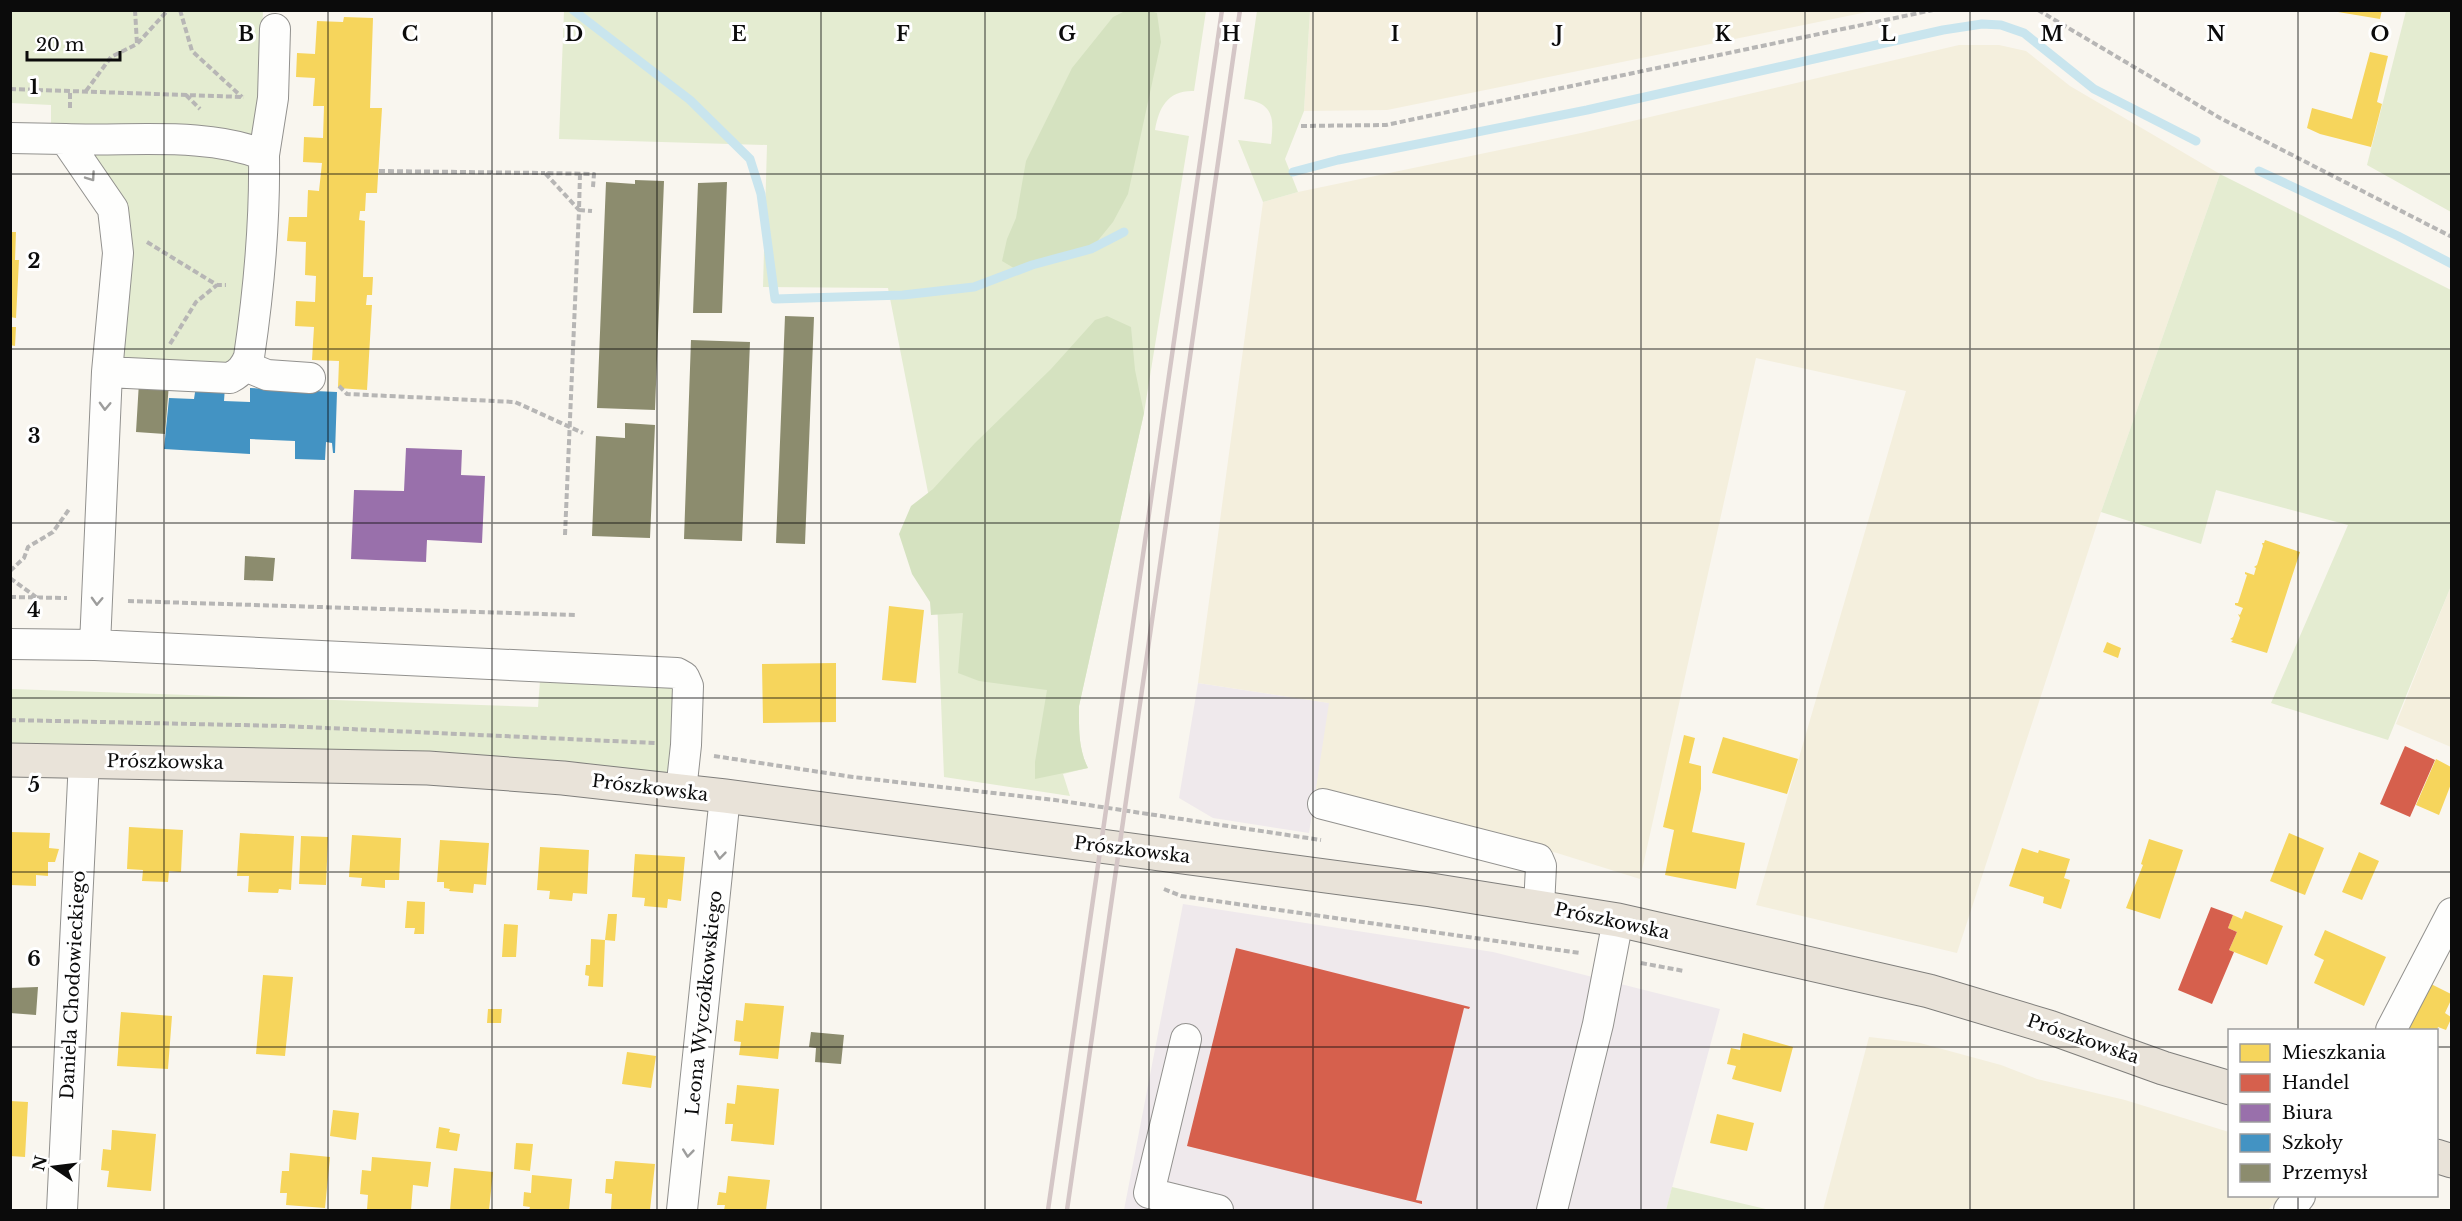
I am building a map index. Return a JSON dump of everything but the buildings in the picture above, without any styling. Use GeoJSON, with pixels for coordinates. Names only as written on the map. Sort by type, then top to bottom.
{"type":"FeatureCollection","features":[{"type":"Feature","properties":{"kind":"main road","name":"Prószkowska"},"geometry":{"type":"LineString","coordinates":[[10,760],[428,768],[563,778],[725,796],[1318,874],[1618,920],[1936,993],[2059,1030],[2163,1068],[2228,1088]]}},
{"type":"Feature","properties":{"kind":"street"},"geometry":{"type":"LineString","coordinates":[[107,372],[230,378],[238,374],[245,366],[249,357],[260,282],[264,154],[273,98],[275,29]]}},
{"type":"Feature","properties":{"kind":"street"},"geometry":{"type":"LineString","coordinates":[[10,138],[215,142],[241,145],[264,154]]}},
{"type":"Feature","properties":{"kind":"street"},"geometry":{"type":"LineString","coordinates":[[65,139],[113,208],[118,253],[107,372],[95,645]]}},
{"type":"Feature","properties":{"kind":"street"},"geometry":{"type":"LineString","coordinates":[[245,366],[267,375],[310,378]]}},
{"type":"Feature","properties":{"kind":"street"},"geometry":{"type":"LineString","coordinates":[[10,644],[95,645],[677,673],[684,677],[688,686],[686,745],[681,792]]}},
{"type":"Feature","properties":{"kind":"street","name":"Daniela Chodowieckiego"},"geometry":{"type":"LineString","coordinates":[[62,1210],[84,760]]}},
{"type":"Feature","properties":{"kind":"street","name":"Leona Wyczółkowskiego"},"geometry":{"type":"LineString","coordinates":[[682,1210],[725,796]]}},
{"type":"Feature","properties":{"kind":"street"},"geometry":{"type":"LineString","coordinates":[[1323,804],[1538,859],[1541,866],[1539,907]]}},
{"type":"Feature","properties":{"kind":"street"},"geometry":{"type":"LineString","coordinates":[[2392,1029],[2451,912]]}},
{"type":"Feature","properties":{"kind":"street"},"geometry":{"type":"LineString","coordinates":[[1552,1210],[1598,1024],[1618,920]]}},
{"type":"Feature","properties":{"kind":"street"},"geometry":{"type":"LineString","coordinates":[[1186,1039],[1149,1193],[1218,1210]]}},
{"type":"Feature","properties":{"kind":"street"},"geometry":{"type":"LineString","coordinates":[[2289,1210],[2299,1197]]}},
{"type":"Feature","properties":{"kind":"path"},"geometry":{"type":"LineString","coordinates":[[135,10],[137,44]]}},
{"type":"Feature","properties":{"kind":"path"},"geometry":{"type":"LineString","coordinates":[[86,91],[111,57],[137,44],[168,10]]}},
{"type":"Feature","properties":{"kind":"path"},"geometry":{"type":"LineString","coordinates":[[180,10],[192,51],[243,97]]}},
{"type":"Feature","properties":{"kind":"path"},"geometry":{"type":"LineString","coordinates":[[1301,126],[1386,125],[1933,10]]}},
{"type":"Feature","properties":{"kind":"path"},"geometry":{"type":"LineString","coordinates":[[2038,10],[2220,118],[2451,237]]}},
{"type":"Feature","properties":{"kind":"path"},"geometry":{"type":"LineString","coordinates":[[10,89],[273,98]]}},
{"type":"Feature","properties":{"kind":"path"},"geometry":{"type":"LineString","coordinates":[[379,171],[594,174],[593,187]]}},
{"type":"Feature","properties":{"kind":"path"},"geometry":{"type":"LineString","coordinates":[[545,173],[579,210],[592,211]]}},
{"type":"Feature","properties":{"kind":"path"},"geometry":{"type":"LineString","coordinates":[[565,535],[580,174]]}},
{"type":"Feature","properties":{"kind":"path"},"geometry":{"type":"LineString","coordinates":[[115,222],[217,285]]}},
{"type":"Feature","properties":{"kind":"path"},"geometry":{"type":"LineString","coordinates":[[150,374],[196,302],[217,285],[260,282]]}},
{"type":"Feature","properties":{"kind":"path"},"geometry":{"type":"LineString","coordinates":[[310,378],[316,384],[339,387],[347,394],[515,402],[583,433]]}},
{"type":"Feature","properties":{"kind":"path"},"geometry":{"type":"LineString","coordinates":[[10,571],[24,558],[28,547],[53,532],[83,490],[102,478]]}},
{"type":"Feature","properties":{"kind":"path"},"geometry":{"type":"LineString","coordinates":[[10,578],[37,597]]}},
{"type":"Feature","properties":{"kind":"path"},"geometry":{"type":"LineString","coordinates":[[10,597],[575,615]]}},
{"type":"Feature","properties":{"kind":"path"},"geometry":{"type":"LineString","coordinates":[[1157,886],[1181,896],[1611,958],[1693,973]]}},
{"type":"Feature","properties":{"kind":"shaded area"},"geometry":{"type":"Polygon","coordinates":[[[1310,11],[1872,11],[1387,110],[1304,111],[1310,11]]]}},
{"type":"Feature","properties":{"kind":"shaded area"},"geometry":{"type":"Polygon","coordinates":[[[1959,45],[1999,45],[2026,51],[2070,86],[2220,174],[2101,512],[1957,953],[1756,905],[1906,391],[1756,358],[1640,879],[1557,853],[1315,795],[1329,703],[1198,683],[1263,202],[1298,192],[1581,133],[1959,45]]]}},
{"type":"Feature","properties":{"kind":"shaded area"},"geometry":{"type":"Polygon","coordinates":[[[2451,586],[2451,747],[2396,724],[2451,586]]]}},
{"type":"Feature","properties":{"kind":"shaded area"},"geometry":{"type":"Polygon","coordinates":[[[1198,683],[1330,703],[1309,833],[1213,818],[1179,798],[1198,683]]]}},
{"type":"Feature","properties":{"kind":"shaded area"},"geometry":{"type":"Polygon","coordinates":[[[1183,904],[1493,952],[1720,1009],[1666,1210],[1124,1210],[1183,904]]]}},
{"type":"Feature","properties":{"kind":"shaded area"},"geometry":{"type":"Polygon","coordinates":[[[1869,1037],[1920,1043],[2001,1065],[2037,1079],[2125,1100],[2228,1132],[2228,1197],[2280,1197],[2268,1210],[1823,1210],[1869,1037]]]}},
{"type":"Feature","properties":{"kind":"green space"},"geometry":{"type":"Polygon","coordinates":[[[1127,10],[1157,13],[1161,42],[1128,194],[1113,222],[1091,249],[1019,271],[1002,261],[1007,239],[1016,218],[1026,161],[1072,68],[1113,17],[1127,10]]]}},
{"type":"Feature","properties":{"kind":"green space"},"geometry":{"type":"Polygon","coordinates":[[[11,11],[263,11],[258,147],[245,366],[107,372],[113,209],[51,139],[51,105],[11,103],[11,11]]]}},
{"type":"Feature","properties":{"kind":"green space"},"geometry":{"type":"Polygon","coordinates":[[[564,11],[1206,11],[1194,91],[1178,93],[1166,101],[1159,114],[1155,130],[1189,136],[1144,413],[1079,706],[1081,745],[1088,768],[1063,774],[1070,796],[944,777],[934,523],[888,288],[763,287],[767,145],[559,139],[564,11]]]}},
{"type":"Feature","properties":{"kind":"green space"},"geometry":{"type":"Polygon","coordinates":[[[1257,11],[1310,11],[1304,111],[1285,159],[1298,192],[1263,202],[1238,140],[1271,144],[1272,119],[1267,108],[1244,99],[1257,11]]]}},
{"type":"Feature","properties":{"kind":"green space"},"geometry":{"type":"Polygon","coordinates":[[[2406,11],[2451,11],[2451,212],[2367,165],[2406,11]]]}},
{"type":"Feature","properties":{"kind":"green space"},"geometry":{"type":"Polygon","coordinates":[[[2220,174],[2451,290],[2451,586],[2388,740],[2271,703],[2348,525],[2216,490],[2201,544],[2101,512],[2220,174]]]}},
{"type":"Feature","properties":{"kind":"green space"},"geometry":{"type":"Polygon","coordinates":[[[1107,316],[1131,327],[1135,370],[1144,413],[1079,706],[1081,745],[1088,768],[1035,779],[1035,762],[1047,690],[979,681],[958,673],[963,613],[931,615],[930,602],[912,574],[899,534],[911,506],[933,489],[975,443],[1051,369],[1095,320],[1107,316]]]}},
{"type":"Feature","properties":{"kind":"green space"},"geometry":{"type":"Polygon","coordinates":[[[541,667],[677,673],[681,791],[11,761],[11,689],[538,707],[541,667]]]}},
{"type":"Feature","properties":{"kind":"green space"},"geometry":{"type":"Polygon","coordinates":[[[1672,1187],[1770,1210],[1666,1210],[1672,1187]]]}},
{"type":"Feature","properties":{"kind":"waterway"},"geometry":{"type":"LineString","coordinates":[[573,10],[690,100],[750,159],[761,194],[775,299],[903,295],[974,287],[1032,265],[1091,249],[1124,232]]}},
{"type":"Feature","properties":{"kind":"waterway"},"geometry":{"type":"LineString","coordinates":[[1293,172],[1338,160],[1587,110],[1943,30],[1982,24],[2001,25],[2024,33],[2094,89],[2196,141]]}},
{"type":"Feature","properties":{"kind":"waterway"},"geometry":{"type":"LineString","coordinates":[[2259,171],[2452,264]]}},
{"type":"Feature","properties":{"kind":"railway"},"geometry":{"type":"LineString","coordinates":[[1048,1210],[1222,10]]}},
{"type":"Feature","properties":{"kind":"railway"},"geometry":{"type":"LineString","coordinates":[[1067,1210],[1240,10]]}}]}
